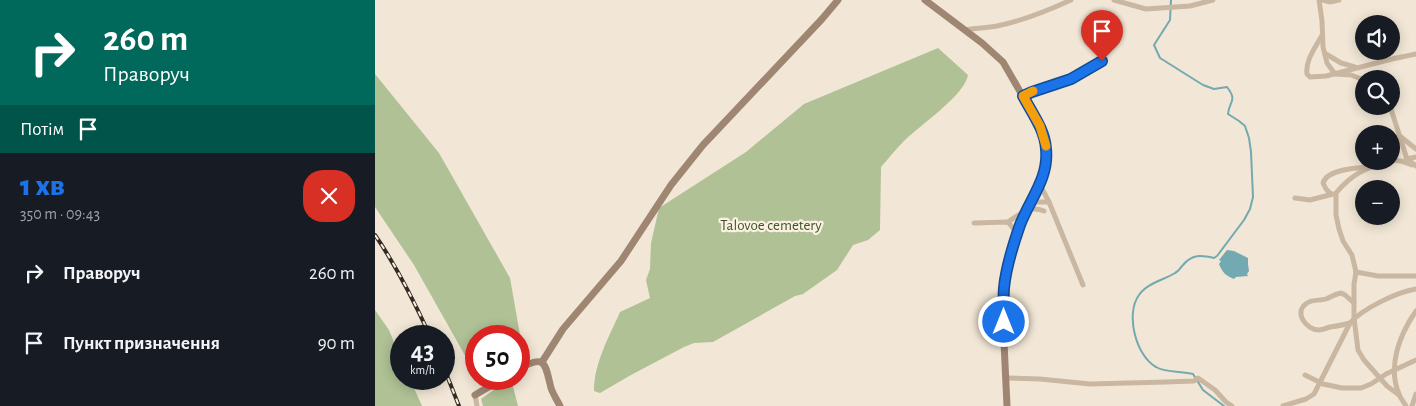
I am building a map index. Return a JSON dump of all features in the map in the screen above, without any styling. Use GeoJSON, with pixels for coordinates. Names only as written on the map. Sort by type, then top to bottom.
{"type":"FeatureCollection","features":[{"type":"Feature","properties":{"kind":"street"},"geometry":{"type":"LineString","coordinates":[[542,362],[563,329],[621,261],[671,185],[703,145],[838,0]]}},
{"type":"Feature","properties":{"kind":"street"},"geometry":{"type":"LineString","coordinates":[[925,0],[982,43],[1003,62],[1040,126],[1046,147],[1047,163],[1041,185],[1017,233],[1009,257],[1004,288],[1007,406]]}},
{"type":"Feature","properties":{"kind":"street"},"geometry":{"type":"LineString","coordinates":[[965,30],[1011,23],[1071,0]]}},
{"type":"Feature","properties":{"kind":"street"},"geometry":{"type":"LineString","coordinates":[[1114,0],[1146,9],[1173,8],[1213,0]]}},
{"type":"Feature","properties":{"kind":"street"},"geometry":{"type":"LineString","coordinates":[[1319,0],[1323,47],[1327,63],[1335,74]]}},
{"type":"Feature","properties":{"kind":"street"},"geometry":{"type":"LineString","coordinates":[[1323,0],[1330,2],[1339,0]]}},
{"type":"Feature","properties":{"kind":"street"},"geometry":{"type":"LineString","coordinates":[[1322,35],[1307,62],[1306,69],[1310,77],[1316,78],[1335,74],[1392,58],[1416,54]]}},
{"type":"Feature","properties":{"kind":"street"},"geometry":{"type":"LineString","coordinates":[[1326,54],[1341,63],[1357,67]]}},
{"type":"Feature","properties":{"kind":"street"},"geometry":{"type":"LineString","coordinates":[[1023,96],[1071,79],[1102,61]]}},
{"type":"Feature","properties":{"kind":"street"},"geometry":{"type":"LineString","coordinates":[[1335,74],[1355,77]]}},
{"type":"Feature","properties":{"kind":"street"},"geometry":{"type":"LineString","coordinates":[[1400,137],[1416,149]]}},
{"type":"Feature","properties":{"kind":"street"},"geometry":{"type":"LineString","coordinates":[[1400,137],[1407,159],[1415,166]]}},
{"type":"Feature","properties":{"kind":"street"},"geometry":{"type":"LineString","coordinates":[[1401,161],[1416,157]]}},
{"type":"Feature","properties":{"kind":"street"},"geometry":{"type":"LineString","coordinates":[[1401,161],[1415,166]]}},
{"type":"Feature","properties":{"kind":"street"},"geometry":{"type":"LineString","coordinates":[[1334,194],[1326,189],[1323,183],[1324,178],[1330,174],[1355,169]]}},
{"type":"Feature","properties":{"kind":"street"},"geometry":{"type":"LineString","coordinates":[[1295,198],[1310,200],[1334,194],[1352,177],[1364,170]]}},
{"type":"Feature","properties":{"kind":"street"},"geometry":{"type":"LineString","coordinates":[[1041,185],[1083,285]]}},
{"type":"Feature","properties":{"kind":"street"},"geometry":{"type":"LineString","coordinates":[[1334,194],[1339,229],[1343,241],[1352,255],[1356,272],[1354,318],[1358,350],[1363,360],[1379,378],[1399,395]]}},
{"type":"Feature","properties":{"kind":"street"},"geometry":{"type":"LineString","coordinates":[[973,223],[1008,222],[1030,206],[1049,202]]}},
{"type":"Feature","properties":{"kind":"street"},"geometry":{"type":"LineString","coordinates":[[1030,206],[1044,210]]}},
{"type":"Feature","properties":{"kind":"street"},"geometry":{"type":"LineString","coordinates":[[1008,222],[1017,233]]}},
{"type":"Feature","properties":{"kind":"street"},"geometry":{"type":"LineString","coordinates":[[1356,272],[1378,276],[1416,276]]}},
{"type":"Feature","properties":{"kind":"street"},"geometry":{"type":"LineString","coordinates":[[1283,406],[1306,399],[1314,394],[1354,318],[1382,301],[1408,290],[1416,289]]}},
{"type":"Feature","properties":{"kind":"street"},"geometry":{"type":"LineString","coordinates":[[1350,324],[1321,330],[1313,329],[1306,324],[1301,316],[1301,309],[1307,303],[1326,299],[1341,292],[1354,303]]}},
{"type":"Feature","properties":{"kind":"street"},"geometry":{"type":"LineString","coordinates":[[1406,406],[1396,387],[1394,371],[1399,342],[1416,311]]}},
{"type":"Feature","properties":{"kind":"street"},"geometry":{"type":"LineString","coordinates":[[1305,375],[1320,382],[1342,388],[1361,388],[1416,360]]}},
{"type":"Feature","properties":{"kind":"street"},"geometry":{"type":"LineString","coordinates":[[530,363],[542,362],[546,366],[552,390],[559,406]]}},
{"type":"Feature","properties":{"kind":"street"},"geometry":{"type":"LineString","coordinates":[[1006,378],[1090,384],[1196,379],[1215,390],[1232,406]]}},
{"type":"Feature","properties":{"kind":"street"},"geometry":{"type":"LineString","coordinates":[[477,406],[475,395],[483,390]]}},
{"type":"Feature","properties":{"kind":"street"},"geometry":{"type":"LineString","coordinates":[[1412,406],[1416,394]]}},
{"type":"Feature","properties":{"kind":"green space","name":"Talovoe cemetery"},"geometry":{"type":"Polygon","coordinates":[[[938,48],[968,75],[959,92],[904,141],[881,167],[880,230],[868,240],[853,245],[837,270],[803,294],[795,296],[713,342],[694,343],[684,347],[600,393],[594,391],[599,360],[620,312],[650,298],[646,280],[650,269],[651,243],[659,208],[746,152],[804,104],[938,48]]]}},
{"type":"Feature","properties":{"kind":"green space"},"geometry":{"type":"Polygon","coordinates":[[[375,74],[439,153],[510,278],[518,325],[465,325],[465,355],[455,338],[455,325],[448,325],[414,265],[375,207],[375,74]]]}},
{"type":"Feature","properties":{"kind":"green space"},"geometry":{"type":"Polygon","coordinates":[[[375,310],[390,332],[390,390],[415,390],[422,406],[375,406],[375,310]]]}},
{"type":"Feature","properties":{"kind":"green space"},"geometry":{"type":"Polygon","coordinates":[[[494,390],[514,390],[518,406],[483,406],[481,399],[494,390]]]}},
{"type":"Feature","properties":{"kind":"water"},"geometry":{"type":"Polygon","coordinates":[[[1227,250],[1234,251],[1248,258],[1248,276],[1236,277],[1234,279],[1223,271],[1219,264],[1221,261],[1219,260],[1227,250]]]}},
{"type":"Feature","properties":{"kind":"waterway"},"geometry":{"type":"LineString","coordinates":[[1171,0],[1170,20],[1154,45],[1160,58],[1203,85],[1214,89],[1227,87],[1232,95],[1228,114],[1245,126],[1249,138],[1253,197],[1250,209],[1244,220],[1217,256],[1214,258],[1193,257],[1186,261],[1176,272],[1142,291],[1135,303],[1133,323],[1138,344],[1149,362],[1164,370],[1193,374],[1203,390],[1224,406]]}},
{"type":"Feature","properties":{"kind":"railway"},"geometry":{"type":"LineString","coordinates":[[375,235],[405,284],[425,325]]}},
{"type":"Feature","properties":{"kind":"railway"},"geometry":{"type":"LineString","coordinates":[[453,390],[459,406]]}},
{"type":"Feature","properties":{"kind":"slow traffic"},"geometry":{"type":"LineString","coordinates":[[1033,91],[1023,96],[1040,126],[1046,146]]}},
{"type":"Feature","properties":{"kind":"route"},"geometry":{"type":"LineString","coordinates":[[1004,322],[1004,288],[1009,257],[1021,222],[1041,185],[1047,163],[1046,147],[1040,126],[1023,96],[1071,79],[1102,61]]}}]}
